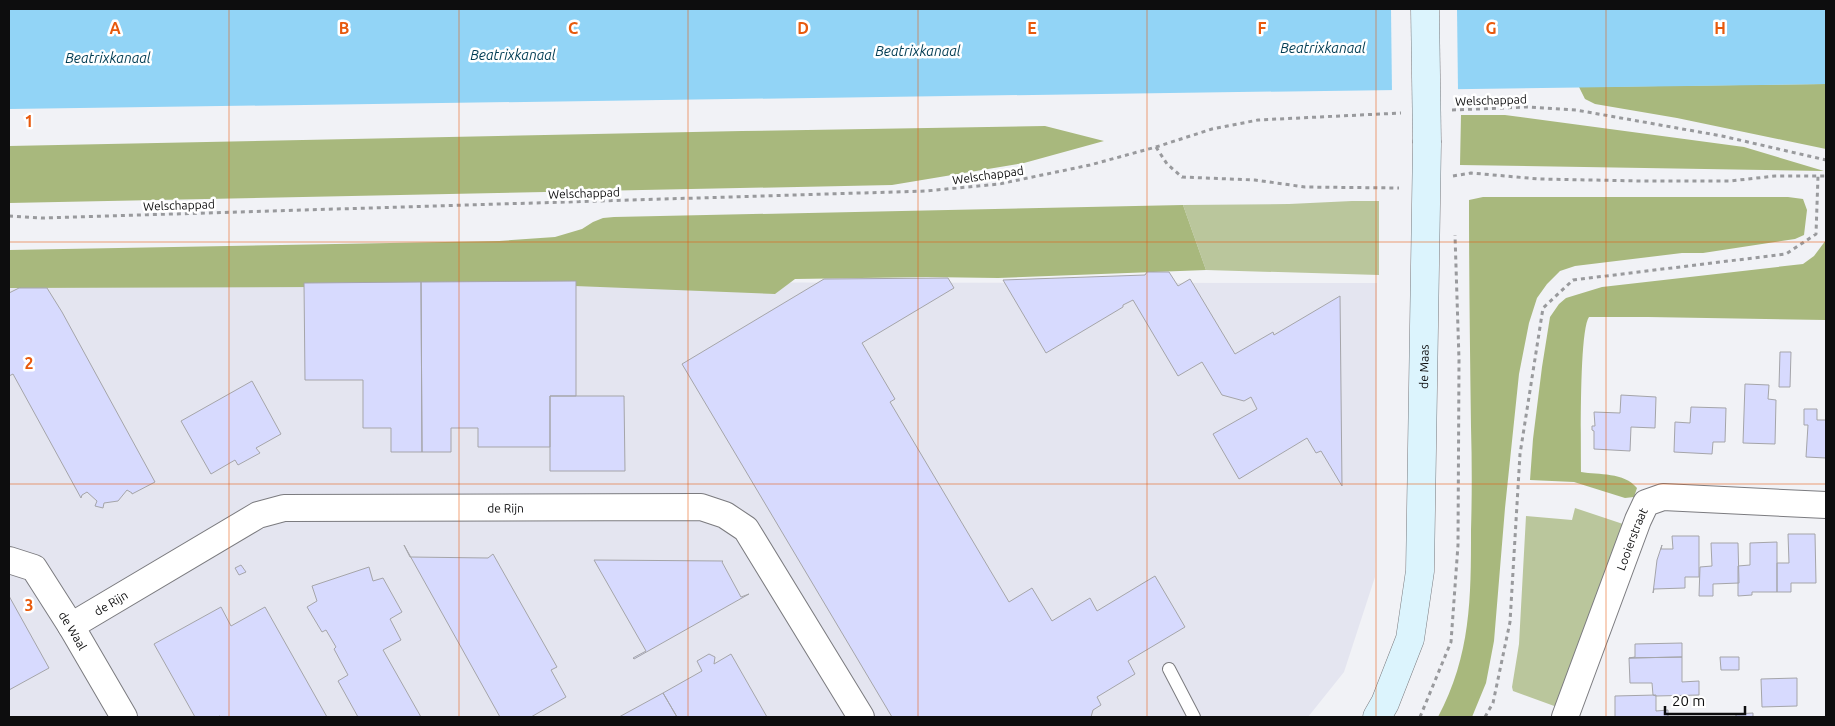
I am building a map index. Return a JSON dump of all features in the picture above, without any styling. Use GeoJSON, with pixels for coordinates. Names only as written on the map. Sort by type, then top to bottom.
{"type":"FeatureCollection","features":[{"type":"Feature","properties":{"kind":"street","name":"de Maas"},"geometry":{"type":"LineString","coordinates":[[1377,717],[1385,703],[1410,639],[1420,571],[1427,143],[1425,9]]}},
{"type":"Feature","properties":{"kind":"street","name":"Looierstraat"},"geometry":{"type":"LineString","coordinates":[[1565,717],[1646,503],[1663,497],[1826,505]]}},
{"type":"Feature","properties":{"kind":"street","name":"de Rijn"},"geometry":{"type":"LineString","coordinates":[[71,626],[258,515],[284,508],[701,507],[725,515],[746,529],[861,717]]}},
{"type":"Feature","properties":{"kind":"street","name":"de Waal"},"geometry":{"type":"LineString","coordinates":[[9,560],[34,568],[71,626],[124,717]]}},
{"type":"Feature","properties":{"kind":"lane"},"geometry":{"type":"LineString","coordinates":[[1169,669],[1194,717]]}},
{"type":"Feature","properties":{"kind":"path","name":"Welschappad"},"geometry":{"type":"LineString","coordinates":[[1447,110],[1527,107],[1576,110],[1722,136],[1826,160]]}},
{"type":"Feature","properties":{"kind":"path","name":"Welschappad"},"geometry":{"type":"LineString","coordinates":[[9,216],[42,218],[926,191],[999,184],[1090,165],[1156,147],[1212,128],[1258,120],[1407,112]]}},
{"type":"Feature","properties":{"kind":"path"},"geometry":{"type":"LineString","coordinates":[[1156,147],[1167,164],[1182,177],[1255,180],[1305,187],[1398,189]]}},
{"type":"Feature","properties":{"kind":"path"},"geometry":{"type":"LineString","coordinates":[[1452,185],[1452,176],[1471,173],[1539,179],[1642,181],[1730,181],[1775,176],[1826,176]]}},
{"type":"Feature","properties":{"kind":"path"},"geometry":{"type":"LineString","coordinates":[[1485,717],[1493,703],[1510,622],[1520,454],[1543,308],[1573,280],[1786,254],[1816,234],[1818,176]]}},
{"type":"Feature","properties":{"kind":"path"},"geometry":{"type":"LineString","coordinates":[[1420,717],[1451,642],[1458,545],[1460,360],[1455,232]]}},
{"type":"Feature","properties":{"kind":"shaded area"},"geometry":{"type":"Polygon","coordinates":[[[9,282],[1377,283],[1375,577],[1344,672],[1308,717],[9,717],[9,282]]]}},
{"type":"Feature","properties":{"kind":"green space"},"geometry":{"type":"Polygon","coordinates":[[[1826,84],[1826,149],[1677,118],[1595,104],[1585,99],[1579,87],[1826,84]]]}},
{"type":"Feature","properties":{"kind":"green space"},"geometry":{"type":"Polygon","coordinates":[[[1461,115],[1505,115],[1744,147],[1824,171],[1460,165],[1461,115]]]}},
{"type":"Feature","properties":{"kind":"green space"},"geometry":{"type":"Polygon","coordinates":[[[1045,126],[1104,141],[1024,163],[892,185],[9,203],[9,146],[1045,126]]]}},
{"type":"Feature","properties":{"kind":"green space"},"geometry":{"type":"Polygon","coordinates":[[[1483,197],[1788,197],[1803,199],[1807,210],[1804,235],[1795,239],[1703,253],[1682,253],[1575,266],[1560,271],[1547,284],[1537,298],[1529,323],[1519,374],[1494,641],[1486,683],[1472,717],[1438,717],[1449,694],[1463,649],[1469,603],[1472,479],[1469,200],[1483,197]]]}},
{"type":"Feature","properties":{"kind":"green space"},"geometry":{"type":"Polygon","coordinates":[[[1379,201],[1379,275],[1206,270],[1183,205],[1289,204],[1379,201]]]}},
{"type":"Feature","properties":{"kind":"green space"},"geometry":{"type":"Polygon","coordinates":[[[1183,205],[1206,270],[998,278],[795,279],[775,294],[575,286],[9,288],[9,250],[499,241],[555,237],[582,229],[603,218],[614,217],[1183,205]]]}},
{"type":"Feature","properties":{"kind":"green space"},"geometry":{"type":"Polygon","coordinates":[[[1826,240],[1826,320],[1589,317],[1586,327],[1582,366],[1581,472],[1611,475],[1625,479],[1637,488],[1634,497],[1625,498],[1574,482],[1530,480],[1533,439],[1550,317],[1566,298],[1602,287],[1803,264],[1814,256],[1826,240]]]}},
{"type":"Feature","properties":{"kind":"green space"},"geometry":{"type":"Polygon","coordinates":[[[1575,508],[1626,525],[1557,707],[1513,691],[1512,687],[1519,644],[1526,516],[1572,520],[1575,508]]]}},
{"type":"Feature","properties":{"kind":"water","name":"Beatrixkanaal"},"geometry":{"type":"Polygon","coordinates":[[[9,9],[1826,9],[1826,84],[9,109],[9,9]]]}},
{"type":"Feature","properties":{"kind":"pier"},"geometry":{"type":"Polygon","coordinates":[[[1391,9],[1457,9],[1458,91],[1392,93],[1391,9]]]}},
{"type":"Feature","properties":{"kind":"building"},"geometry":{"type":"Polygon","coordinates":[[[1147,272],[1169,272],[1178,286],[1190,279],[1235,354],[1273,332],[1274,335],[1340,296],[1342,486],[1321,451],[1316,453],[1307,438],[1239,479],[1213,434],[1257,409],[1251,397],[1244,401],[1222,395],[1202,362],[1178,376],[1133,300],[1046,353],[1003,280],[1145,275],[1147,272]]]}},
{"type":"Feature","properties":{"kind":"building"},"geometry":{"type":"Polygon","coordinates":[[[948,278],[954,288],[862,343],[895,399],[890,402],[1009,602],[1032,588],[1052,621],[1090,598],[1097,611],[1155,576],[1185,627],[1128,661],[1135,674],[1097,697],[1101,705],[1093,710],[1091,717],[892,717],[682,364],[824,279],[948,278]]]}},
{"type":"Feature","properties":{"kind":"building"},"geometry":{"type":"Polygon","coordinates":[[[576,281],[576,396],[550,396],[550,447],[478,447],[478,428],[451,428],[451,452],[422,452],[421,282],[576,281]]]}},
{"type":"Feature","properties":{"kind":"building"},"geometry":{"type":"Polygon","coordinates":[[[421,282],[422,452],[391,452],[391,428],[363,428],[363,380],[305,380],[304,283],[421,282]]]}},
{"type":"Feature","properties":{"kind":"building"},"geometry":{"type":"Polygon","coordinates":[[[19,288],[47,288],[155,482],[132,494],[127,490],[118,501],[104,503],[103,508],[95,506],[97,501],[87,492],[81,498],[13,374],[9,376],[9,293],[19,288]]]}},
{"type":"Feature","properties":{"kind":"building"},"geometry":{"type":"Polygon","coordinates":[[[1780,352],[1791,352],[1790,387],[1779,387],[1780,352]]]}},
{"type":"Feature","properties":{"kind":"building"},"geometry":{"type":"Polygon","coordinates":[[[252,381],[281,434],[256,448],[260,453],[238,465],[235,460],[211,474],[181,421],[252,381]]]}},
{"type":"Feature","properties":{"kind":"building"},"geometry":{"type":"Polygon","coordinates":[[[1745,384],[1769,385],[1768,399],[1776,400],[1775,444],[1743,443],[1745,384]]]}},
{"type":"Feature","properties":{"kind":"building"},"geometry":{"type":"Polygon","coordinates":[[[1621,395],[1656,397],[1655,428],[1631,427],[1630,451],[1594,449],[1594,431],[1592,426],[1595,426],[1594,412],[1620,413],[1621,395]]]}},
{"type":"Feature","properties":{"kind":"building"},"geometry":{"type":"Polygon","coordinates":[[[550,396],[624,396],[625,471],[550,471],[550,396]]]}},
{"type":"Feature","properties":{"kind":"building"},"geometry":{"type":"Polygon","coordinates":[[[1691,407],[1726,408],[1725,442],[1713,442],[1712,454],[1674,452],[1675,422],[1690,423],[1691,407]]]}},
{"type":"Feature","properties":{"kind":"building"},"geometry":{"type":"Polygon","coordinates":[[[1804,409],[1817,409],[1817,420],[1826,420],[1826,458],[1806,457],[1808,425],[1804,425],[1804,409]]]}},
{"type":"Feature","properties":{"kind":"building"},"geometry":{"type":"Polygon","coordinates":[[[1788,534],[1815,534],[1816,583],[1791,583],[1791,592],[1777,592],[1777,563],[1789,563],[1788,534]]]}},
{"type":"Feature","properties":{"kind":"building"},"geometry":{"type":"Polygon","coordinates":[[[1672,536],[1699,536],[1699,577],[1685,577],[1685,588],[1654,589],[1653,593],[1657,560],[1662,545],[1661,549],[1673,549],[1672,536]]]}},
{"type":"Feature","properties":{"kind":"building"},"geometry":{"type":"Polygon","coordinates":[[[1777,542],[1777,592],[1752,592],[1752,595],[1738,596],[1738,566],[1750,565],[1750,543],[1777,542]]]}},
{"type":"Feature","properties":{"kind":"building"},"geometry":{"type":"Polygon","coordinates":[[[1711,543],[1738,543],[1739,583],[1713,584],[1713,596],[1699,596],[1700,567],[1712,566],[1711,543]]]}},
{"type":"Feature","properties":{"kind":"building"},"geometry":{"type":"Polygon","coordinates":[[[493,554],[557,667],[551,670],[566,697],[531,717],[500,717],[411,557],[488,558],[493,554]]]}},
{"type":"Feature","properties":{"kind":"building"},"geometry":{"type":"Polygon","coordinates":[[[594,560],[723,561],[741,597],[749,594],[634,659],[646,651],[594,560]]]}},
{"type":"Feature","properties":{"kind":"building"},"geometry":{"type":"Polygon","coordinates":[[[241,565],[246,572],[239,575],[235,568],[241,565]]]}},
{"type":"Feature","properties":{"kind":"building"},"geometry":{"type":"Polygon","coordinates":[[[369,567],[373,581],[383,578],[402,612],[390,619],[401,640],[383,650],[421,717],[358,717],[338,681],[348,675],[334,649],[336,647],[326,630],[322,632],[307,607],[317,601],[312,586],[369,567]]]}},
{"type":"Feature","properties":{"kind":"building"},"geometry":{"type":"Polygon","coordinates":[[[9,596],[49,668],[9,690],[9,596]]]}},
{"type":"Feature","properties":{"kind":"building"},"geometry":{"type":"Polygon","coordinates":[[[221,607],[231,626],[265,607],[327,717],[195,717],[154,644],[221,607]]]}},
{"type":"Feature","properties":{"kind":"building"},"geometry":{"type":"Polygon","coordinates":[[[1682,643],[1682,657],[1629,658],[1635,657],[1635,644],[1682,643]]]}},
{"type":"Feature","properties":{"kind":"building"},"geometry":{"type":"Polygon","coordinates":[[[709,654],[715,657],[714,664],[731,654],[767,717],[677,717],[663,693],[702,671],[697,661],[709,654]]]}},
{"type":"Feature","properties":{"kind":"building"},"geometry":{"type":"Polygon","coordinates":[[[1682,657],[1682,682],[1699,681],[1699,695],[1656,696],[1653,695],[1652,683],[1630,683],[1629,658],[1682,657]]]}},
{"type":"Feature","properties":{"kind":"building"},"geometry":{"type":"Polygon","coordinates":[[[1720,657],[1739,657],[1739,670],[1721,670],[1720,657]]]}},
{"type":"Feature","properties":{"kind":"building"},"geometry":{"type":"Polygon","coordinates":[[[1797,678],[1797,706],[1762,707],[1761,679],[1797,678]]]}},
{"type":"Feature","properties":{"kind":"building"},"geometry":{"type":"Polygon","coordinates":[[[663,693],[677,717],[619,717],[663,693]]]}},
{"type":"Feature","properties":{"kind":"building"},"geometry":{"type":"Polygon","coordinates":[[[1656,695],[1656,711],[1668,710],[1668,717],[1615,717],[1615,696],[1656,695]]]}},
{"type":"Feature","properties":{"kind":"building"},"geometry":{"type":"Polygon","coordinates":[[[1753,713],[1753,717],[1736,717],[1736,714],[1753,713]]]}}]}
